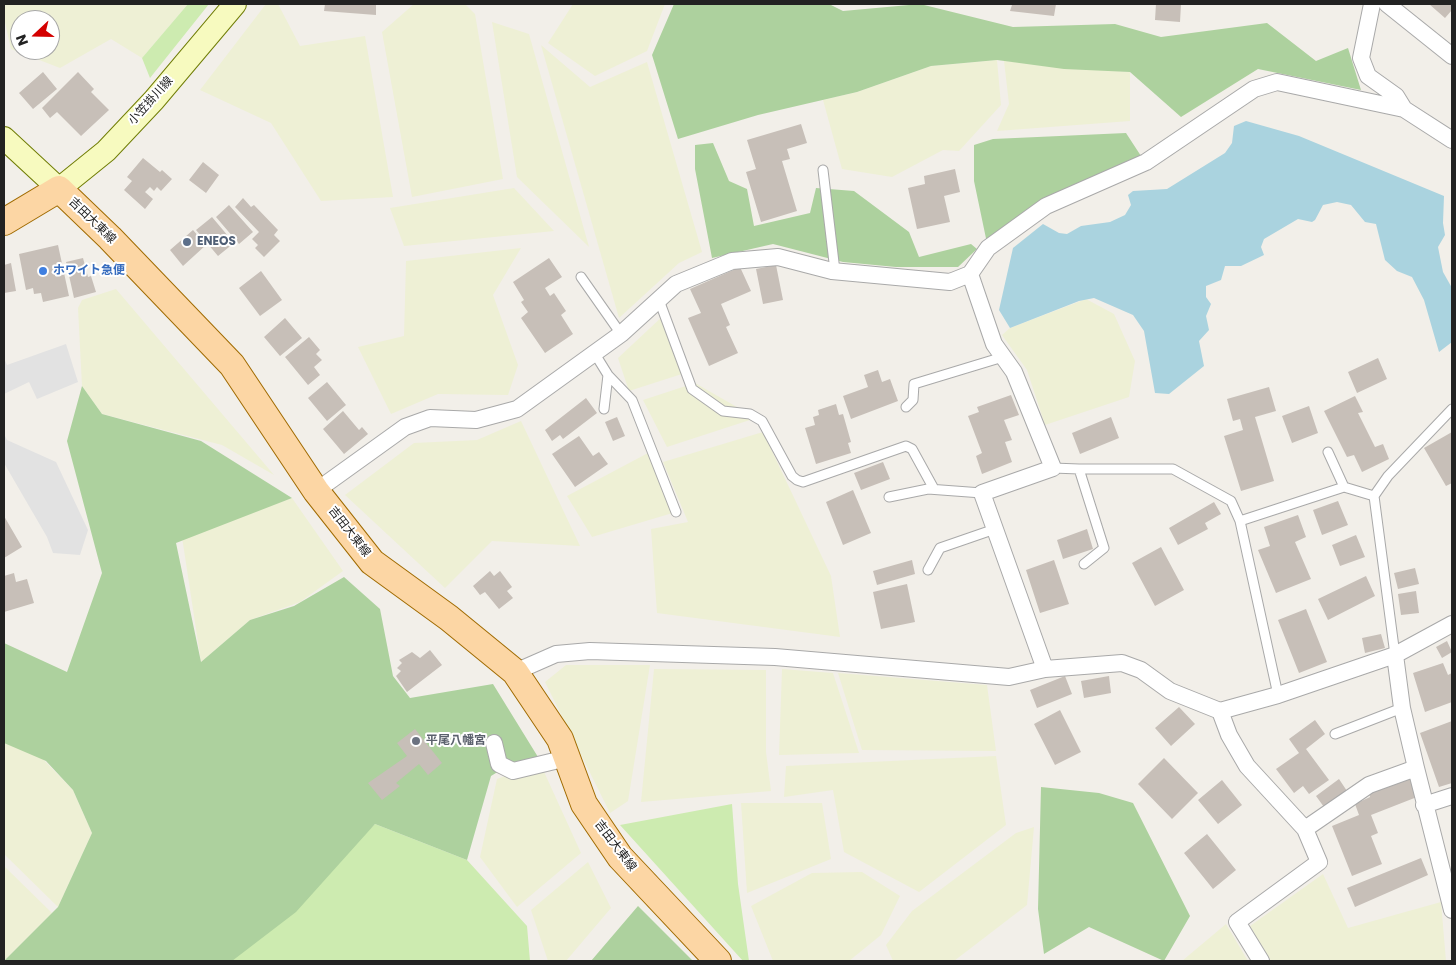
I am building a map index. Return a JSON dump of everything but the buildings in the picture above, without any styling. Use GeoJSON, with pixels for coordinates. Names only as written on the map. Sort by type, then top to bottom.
{"type":"FeatureCollection","features":[{"type":"Feature","properties":{"kind":"main road","name":"小笠掛川線"},"geometry":{"type":"LineString","coordinates":[[59,189],[106,151],[154,100],[235,4]]}},
{"type":"Feature","properties":{"kind":"main road"},"geometry":{"type":"LineString","coordinates":[[4,138],[59,189]]}},
{"type":"Feature","properties":{"kind":"main road","name":"吉田大東線"},"geometry":{"type":"LineString","coordinates":[[4,222],[59,189],[110,238],[232,365],[316,490],[372,562],[448,618],[515,672],[560,739],[584,804],[620,857],[718,961]]}},
{"type":"Feature","properties":{"kind":"street"},"geometry":{"type":"LineString","coordinates":[[1372,4],[1361,58],[1368,76],[1396,96],[1404,109]]}},
{"type":"Feature","properties":{"kind":"street"},"geometry":{"type":"LineString","coordinates":[[1387,4],[1452,56]]}},
{"type":"Feature","properties":{"kind":"street"},"geometry":{"type":"LineString","coordinates":[[316,490],[405,427],[430,418],[476,420],[517,409],[621,334],[676,284],[732,261],[778,257],[835,271],[950,282],[970,274],[988,248],[1037,212],[1146,162],[1254,88],[1277,82],[1404,109],[1452,140]]}},
{"type":"Feature","properties":{"kind":"street"},"geometry":{"type":"LineString","coordinates":[[970,274],[994,344],[1014,372],[1053,468],[982,493],[1045,669]]}},
{"type":"Feature","properties":{"kind":"street"},"geometry":{"type":"LineString","coordinates":[[515,672],[556,654],[590,651],[775,657],[1008,677],[1045,669],[1122,663],[1141,670],[1170,691],[1220,711],[1278,695],[1395,655],[1452,624]]}},
{"type":"Feature","properties":{"kind":"street"},"geometry":{"type":"LineString","coordinates":[[1395,655],[1402,708],[1424,805],[1452,910]]}},
{"type":"Feature","properties":{"kind":"street"},"geometry":{"type":"LineString","coordinates":[[1220,711],[1229,735],[1247,766],[1306,830],[1320,862],[1237,922],[1261,961]]}},
{"type":"Feature","properties":{"kind":"street"},"geometry":{"type":"LineString","coordinates":[[494,742],[499,764],[504,768],[513,770],[566,758]]}},
{"type":"Feature","properties":{"kind":"street"},"geometry":{"type":"LineString","coordinates":[[1306,830],[1369,785],[1416,768]]}},
{"type":"Feature","properties":{"kind":"street"},"geometry":{"type":"LineString","coordinates":[[1424,805],[1452,796]]}},
{"type":"Feature","properties":{"kind":"lane"},"geometry":{"type":"LineString","coordinates":[[822,170],[835,271]]}},
{"type":"Feature","properties":{"kind":"lane"},"geometry":{"type":"LineString","coordinates":[[581,277],[621,334]]}},
{"type":"Feature","properties":{"kind":"lane"},"geometry":{"type":"LineString","coordinates":[[658,300],[692,389],[723,412],[750,414],[762,421],[792,476],[797,480],[803,482],[906,446],[912,448],[934,489]]}},
{"type":"Feature","properties":{"kind":"lane"},"geometry":{"type":"LineString","coordinates":[[595,354],[608,376],[632,400],[676,512]]}},
{"type":"Feature","properties":{"kind":"lane"},"geometry":{"type":"LineString","coordinates":[[906,407],[913,400],[914,384],[1003,357]]}},
{"type":"Feature","properties":{"kind":"lane"},"geometry":{"type":"LineString","coordinates":[[604,409],[608,376]]}},
{"type":"Feature","properties":{"kind":"lane"},"geometry":{"type":"LineString","coordinates":[[1395,655],[1374,496],[1388,476],[1452,409]]}},
{"type":"Feature","properties":{"kind":"lane"},"geometry":{"type":"LineString","coordinates":[[1328,452],[1344,487]]}},
{"type":"Feature","properties":{"kind":"lane"},"geometry":{"type":"LineString","coordinates":[[1053,468],[1173,469],[1231,501],[1240,521],[1278,695]]}},
{"type":"Feature","properties":{"kind":"lane"},"geometry":{"type":"LineString","coordinates":[[1079,469],[1104,548],[1084,564]]}},
{"type":"Feature","properties":{"kind":"lane"},"geometry":{"type":"LineString","coordinates":[[1240,521],[1344,487],[1374,496]]}},
{"type":"Feature","properties":{"kind":"lane"},"geometry":{"type":"LineString","coordinates":[[889,497],[934,489],[982,493]]}},
{"type":"Feature","properties":{"kind":"lane"},"geometry":{"type":"LineString","coordinates":[[928,570],[940,548],[995,529]]}},
{"type":"Feature","properties":{"kind":"lane"},"geometry":{"type":"LineString","coordinates":[[1334,734],[1402,708]]}},
{"type":"Feature","properties":{"kind":"green space"},"geometry":{"type":"Polygon","coordinates":[[[4,4],[188,4],[142,58],[111,39],[60,68],[39,60],[60,60],[60,10],[10,10],[10,45],[4,18],[4,4]]]}},
{"type":"Feature","properties":{"kind":"green space"},"geometry":{"type":"Polygon","coordinates":[[[188,4],[209,4],[150,78],[142,58],[188,4]]]}},
{"type":"Feature","properties":{"kind":"green space"},"geometry":{"type":"Polygon","coordinates":[[[266,4],[278,4],[300,46],[365,36],[393,197],[321,201],[271,123],[200,90],[266,4]]]}},
{"type":"Feature","properties":{"kind":"green space"},"geometry":{"type":"Polygon","coordinates":[[[414,4],[465,4],[475,14],[503,179],[412,197],[382,32],[414,4]]]}},
{"type":"Feature","properties":{"kind":"green space"},"geometry":{"type":"Polygon","coordinates":[[[573,4],[665,4],[647,51],[595,76],[548,43],[573,4]]]}},
{"type":"Feature","properties":{"kind":"green space"},"geometry":{"type":"Polygon","coordinates":[[[674,4],[829,4],[843,11],[920,4],[1013,27],[1115,24],[1161,37],[1267,23],[1316,61],[1348,48],[1361,90],[1258,69],[1181,117],[1130,72],[1064,69],[997,60],[931,66],[857,92],[758,115],[678,139],[652,55],[674,4]]]}},
{"type":"Feature","properties":{"kind":"green space"},"geometry":{"type":"Polygon","coordinates":[[[492,22],[529,34],[589,247],[517,177],[492,22]]]}},
{"type":"Feature","properties":{"kind":"green space"},"geometry":{"type":"Polygon","coordinates":[[[541,45],[590,87],[647,62],[702,252],[679,263],[619,318],[541,45]]]}},
{"type":"Feature","properties":{"kind":"green space"},"geometry":{"type":"Polygon","coordinates":[[[997,60],[1001,105],[959,151],[943,150],[892,177],[842,169],[823,100],[857,92],[931,66],[997,60]]]}},
{"type":"Feature","properties":{"kind":"green space"},"geometry":{"type":"Polygon","coordinates":[[[1004,61],[1130,72],[1130,121],[997,131],[1009,104],[1004,61]]]}},
{"type":"Feature","properties":{"kind":"green space"},"geometry":{"type":"Polygon","coordinates":[[[1126,133],[1141,156],[988,248],[974,181],[974,145],[993,139],[1126,133]]]}},
{"type":"Feature","properties":{"kind":"green space"},"geometry":{"type":"Polygon","coordinates":[[[713,143],[729,181],[747,189],[754,226],[810,213],[816,188],[854,191],[909,232],[919,257],[971,244],[977,249],[958,267],[896,267],[843,262],[773,244],[712,258],[695,169],[695,145],[713,143]]]}},
{"type":"Feature","properties":{"kind":"green space"},"geometry":{"type":"Polygon","coordinates":[[[514,188],[554,231],[404,246],[390,208],[514,188]]]}},
{"type":"Feature","properties":{"kind":"green space"},"geometry":{"type":"Polygon","coordinates":[[[521,248],[493,295],[518,365],[508,395],[438,394],[391,414],[358,347],[404,336],[406,261],[521,248]]]}},
{"type":"Feature","properties":{"kind":"green space"},"geometry":{"type":"Polygon","coordinates":[[[116,289],[274,475],[222,445],[102,414],[82,386],[78,308],[82,300],[116,289]]]}},
{"type":"Feature","properties":{"kind":"green space"},"geometry":{"type":"Polygon","coordinates":[[[1086,299],[1114,314],[1135,361],[1129,397],[1045,425],[1027,370],[1002,335],[1010,328],[1086,299]]]}},
{"type":"Feature","properties":{"kind":"green space"},"geometry":{"type":"Polygon","coordinates":[[[664,315],[685,373],[629,391],[618,358],[664,315]]]}},
{"type":"Feature","properties":{"kind":"green space"},"geometry":{"type":"Polygon","coordinates":[[[695,383],[756,418],[667,447],[643,400],[695,383]]]}},
{"type":"Feature","properties":{"kind":"green space"},"geometry":{"type":"Polygon","coordinates":[[[82,386],[102,414],[201,441],[292,498],[176,543],[201,662],[250,620],[294,606],[344,577],[380,609],[393,676],[410,698],[493,684],[538,757],[504,768],[491,776],[467,860],[375,824],[296,912],[232,961],[4,961],[58,907],[92,833],[73,790],[46,761],[4,743],[4,643],[67,672],[102,573],[67,441],[82,386]]]}},
{"type":"Feature","properties":{"kind":"green space"},"geometry":{"type":"Polygon","coordinates":[[[521,421],[580,546],[492,541],[445,588],[345,495],[414,443],[477,440],[521,421]]]}},
{"type":"Feature","properties":{"kind":"green space"},"geometry":{"type":"Polygon","coordinates":[[[763,432],[831,576],[840,637],[657,613],[651,529],[688,522],[663,462],[763,432]]]}},
{"type":"Feature","properties":{"kind":"green space"},"geometry":{"type":"Polygon","coordinates":[[[648,453],[676,512],[592,537],[567,496],[648,453]]]}},
{"type":"Feature","properties":{"kind":"green space"},"geometry":{"type":"Polygon","coordinates":[[[292,498],[343,571],[300,602],[250,620],[201,662],[182,537],[292,498]]]}},
{"type":"Feature","properties":{"kind":"green space"},"geometry":{"type":"Polygon","coordinates":[[[566,665],[650,665],[628,801],[610,813],[545,682],[566,665]]]}},
{"type":"Feature","properties":{"kind":"green space"},"geometry":{"type":"Polygon","coordinates":[[[654,669],[766,670],[766,752],[771,791],[641,802],[654,669]]]}},
{"type":"Feature","properties":{"kind":"green space"},"geometry":{"type":"Polygon","coordinates":[[[782,669],[833,673],[859,753],[779,755],[782,669]]]}},
{"type":"Feature","properties":{"kind":"green space"},"geometry":{"type":"Polygon","coordinates":[[[838,673],[987,685],[996,751],[862,750],[838,673]]]}},
{"type":"Feature","properties":{"kind":"green space"},"geometry":{"type":"Polygon","coordinates":[[[4,742],[37,753],[73,790],[92,833],[58,907],[4,854],[4,742]]]}},
{"type":"Feature","properties":{"kind":"green space"},"geometry":{"type":"Polygon","coordinates":[[[996,756],[1006,825],[919,892],[844,852],[833,790],[784,797],[786,766],[996,756]]]}},
{"type":"Feature","properties":{"kind":"green space"},"geometry":{"type":"Polygon","coordinates":[[[540,763],[581,853],[517,907],[480,857],[497,779],[540,763]]]}},
{"type":"Feature","properties":{"kind":"green space"},"geometry":{"type":"Polygon","coordinates":[[[1041,787],[1099,793],[1133,803],[1190,916],[1164,961],[1089,927],[1044,954],[1038,909],[1041,787]]]}},
{"type":"Feature","properties":{"kind":"green space"},"geometry":{"type":"Polygon","coordinates":[[[741,803],[822,803],[831,859],[747,893],[741,803]]]}},
{"type":"Feature","properties":{"kind":"green space"},"geometry":{"type":"Polygon","coordinates":[[[732,804],[738,884],[749,961],[743,961],[620,825],[732,804]]]}},
{"type":"Feature","properties":{"kind":"green space"},"geometry":{"type":"Polygon","coordinates":[[[375,824],[467,860],[527,926],[530,961],[222,961],[375,824]]]}},
{"type":"Feature","properties":{"kind":"green space"},"geometry":{"type":"Polygon","coordinates":[[[1034,827],[1027,905],[954,961],[893,961],[886,945],[912,911],[1016,833],[1034,827]]]}},
{"type":"Feature","properties":{"kind":"green space"},"geometry":{"type":"Polygon","coordinates":[[[588,862],[611,908],[566,961],[548,961],[531,910],[588,862]]]}},
{"type":"Feature","properties":{"kind":"green space"},"geometry":{"type":"Polygon","coordinates":[[[4,866],[52,913],[4,961],[4,866]]]}},
{"type":"Feature","properties":{"kind":"green space"},"geometry":{"type":"Polygon","coordinates":[[[862,872],[900,896],[881,935],[849,961],[773,961],[751,906],[812,873],[862,872]]]}},
{"type":"Feature","properties":{"kind":"green space"},"geometry":{"type":"Polygon","coordinates":[[[1323,874],[1348,928],[1441,902],[1446,961],[1271,961],[1250,926],[1323,874]]]}},
{"type":"Feature","properties":{"kind":"green space"},"geometry":{"type":"Polygon","coordinates":[[[638,906],[693,961],[591,961],[638,906]]]}},
{"type":"Feature","properties":{"kind":"green space"},"geometry":{"type":"Polygon","coordinates":[[[1226,924],[1248,961],[1182,961],[1226,924]]]}},
{"type":"Feature","properties":{"kind":"shaded area"},"geometry":{"type":"Polygon","coordinates":[[[66,344],[78,382],[37,399],[29,382],[4,394],[4,358],[7,365],[66,344]]]}},
{"type":"Feature","properties":{"kind":"shaded area"},"geometry":{"type":"Polygon","coordinates":[[[4,434],[7,440],[56,462],[88,530],[80,555],[53,553],[47,537],[4,463],[4,434]]]}},
{"type":"Feature","properties":{"kind":"water"},"geometry":{"type":"Polygon","coordinates":[[[1246,121],[1299,136],[1444,196],[1443,223],[1445,235],[1438,247],[1443,272],[1452,288],[1452,342],[1439,352],[1424,300],[1412,277],[1397,271],[1385,260],[1376,224],[1365,222],[1351,205],[1337,202],[1323,205],[1312,222],[1298,219],[1264,239],[1261,247],[1264,255],[1241,266],[1225,266],[1221,280],[1206,286],[1206,297],[1211,304],[1206,316],[1209,330],[1199,341],[1204,366],[1169,394],[1155,393],[1144,331],[1133,315],[1094,298],[1079,301],[1010,328],[999,310],[1013,248],[1043,224],[1059,233],[1067,234],[1081,226],[1110,222],[1125,215],[1131,205],[1128,195],[1133,191],[1167,189],[1225,153],[1232,143],[1234,126],[1246,121]]]}},
{"type":"Feature","properties":{"kind":"place","name":"ENEOS"},"geometry":{"type":"Point","coordinates":[187,242]}},
{"type":"Feature","properties":{"kind":"place","name":"ホワイト急便"},"geometry":{"type":"Point","coordinates":[43,271]}},
{"type":"Feature","properties":{"kind":"place","name":"平尾八幡宮"},"geometry":{"type":"Point","coordinates":[416,741]}}]}
